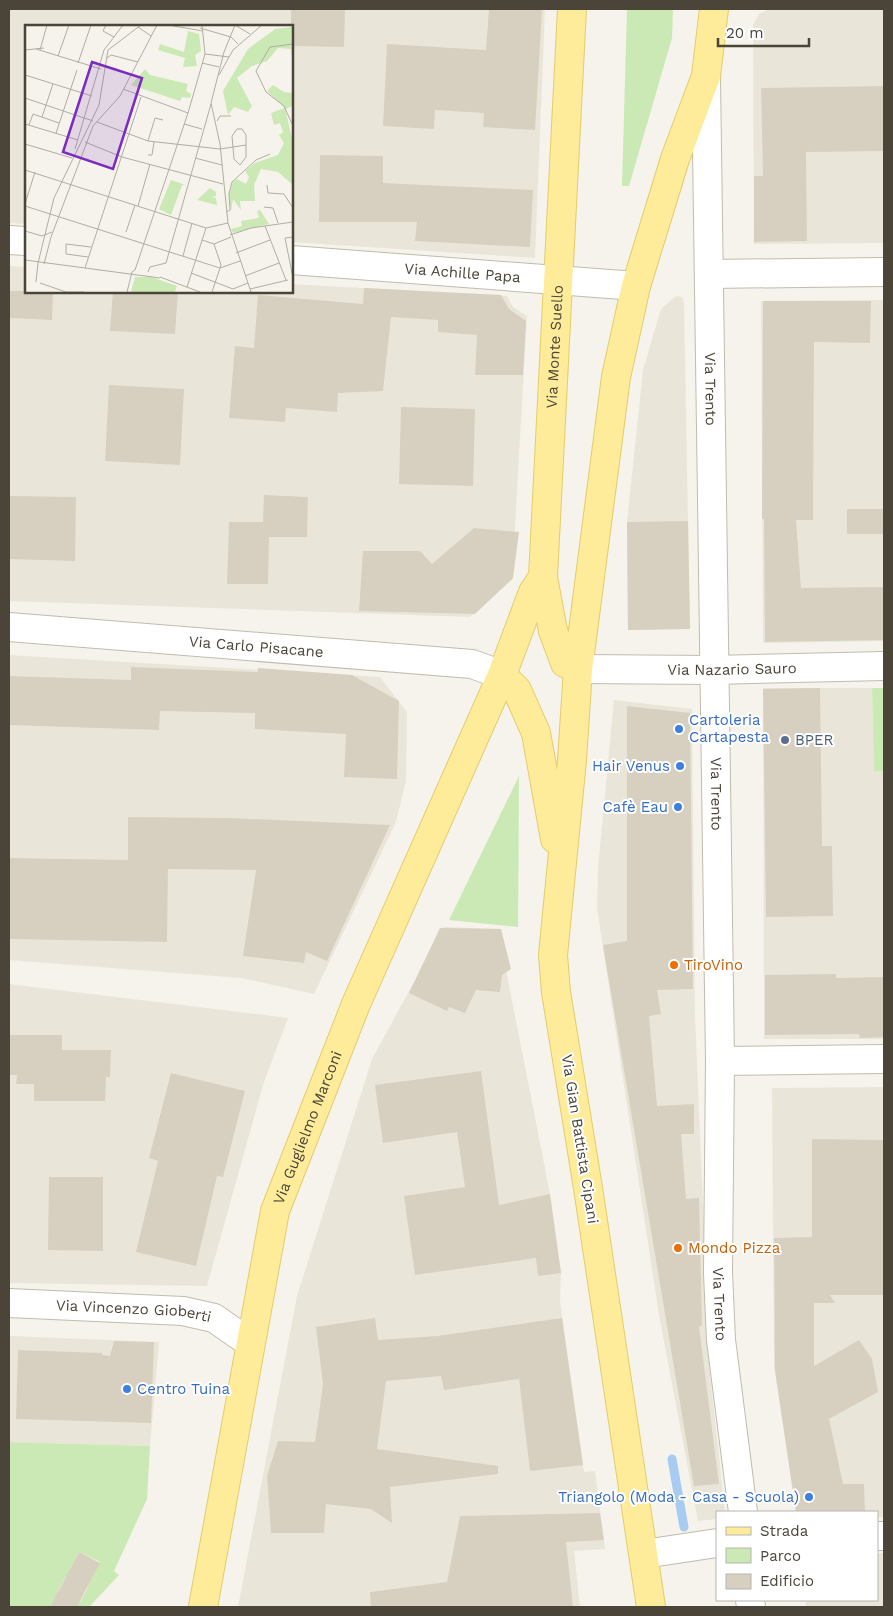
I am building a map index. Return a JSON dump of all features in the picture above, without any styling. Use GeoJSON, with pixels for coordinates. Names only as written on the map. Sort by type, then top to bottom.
{"type":"FeatureCollection","features":[{"type":"Feature","properties":{"kind":"main road","name":"Via Monte Suello"},"geometry":{"type":"LineString","coordinates":[[502,675],[533,592],[543,577],[572,9]]}},
{"type":"Feature","properties":{"kind":"main road","name":"Via Trento"},"geometry":{"type":"LineString","coordinates":[[636,286],[675,159],[706,76],[714,9]]}},
{"type":"Feature","properties":{"kind":"main road"},"geometry":{"type":"LineString","coordinates":[[543,577],[553,631],[564,663],[578,669],[616,377],[636,286]]}},
{"type":"Feature","properties":{"kind":"main road","name":"Via Gian Battista Cipani"},"geometry":{"type":"LineString","coordinates":[[578,669],[572,760],[553,956],[556,992],[651,1607]]}},
{"type":"Feature","properties":{"kind":"main road"},"geometry":{"type":"LineString","coordinates":[[502,675],[517,690],[536,733],[560,872]]}},
{"type":"Feature","properties":{"kind":"main road","name":"Via Guglielmo Marconi"},"geometry":{"type":"LineString","coordinates":[[202,1607],[275,1211],[356,1004],[502,675]]}},
{"type":"Feature","properties":{"kind":"street","name":"Via Trento"},"geometry":{"type":"LineString","coordinates":[[706,76],[720,1061],[718,1274],[721,1340],[743,1511]]}},
{"type":"Feature","properties":{"kind":"street"},"geometry":{"type":"LineString","coordinates":[[9,240],[25,241]]}},
{"type":"Feature","properties":{"kind":"street","name":"Via Achille Papa"},"geometry":{"type":"LineString","coordinates":[[292,260],[636,286]]}},
{"type":"Feature","properties":{"kind":"street"},"geometry":{"type":"LineString","coordinates":[[709,274],[884,272]]}},
{"type":"Feature","properties":{"kind":"street","name":"Via Carlo Pisacane"},"geometry":{"type":"LineString","coordinates":[[9,627],[472,664],[502,675]]}},
{"type":"Feature","properties":{"kind":"street","name":"Via Nazario Sauro"},"geometry":{"type":"LineString","coordinates":[[578,669],[713,670],[884,666]]}},
{"type":"Feature","properties":{"kind":"street"},"geometry":{"type":"LineString","coordinates":[[720,1061],[884,1059]]}},
{"type":"Feature","properties":{"kind":"street","name":"Via Vincenzo Gioberti"},"geometry":{"type":"LineString","coordinates":[[9,1303],[183,1312],[214,1318],[250,1343]]}},
{"type":"Feature","properties":{"kind":"street"},"geometry":{"type":"LineString","coordinates":[[644,1554],[716,1543]]}},
{"type":"Feature","properties":{"kind":"shaded area"},"geometry":{"type":"Polygon","coordinates":[[[9,9],[545,9],[535,258],[292,242],[292,25],[25,25],[25,224],[9,223],[9,9]]]}},
{"type":"Feature","properties":{"kind":"shaded area"},"geometry":{"type":"Polygon","coordinates":[[[769,9],[884,9],[884,243],[754,244],[753,25],[759,14],[769,9]]]}},
{"type":"Feature","properties":{"kind":"shaded area"},"geometry":{"type":"Polygon","coordinates":[[[9,266],[25,267],[25,292],[292,292],[292,284],[507,296],[513,307],[527,316],[512,580],[470,617],[9,601],[9,266]]]}},
{"type":"Feature","properties":{"kind":"shaded area"},"geometry":{"type":"Polygon","coordinates":[[[676,296],[682,297],[684,303],[690,629],[628,630],[627,522],[643,370],[661,309],[676,296]]]}},
{"type":"Feature","properties":{"kind":"shaded area"},"geometry":{"type":"Polygon","coordinates":[[[884,300],[884,641],[763,643],[761,301],[884,300]]]}},
{"type":"Feature","properties":{"kind":"shaded area"},"geometry":{"type":"Polygon","coordinates":[[[9,655],[380,677],[407,712],[406,781],[396,822],[314,994],[241,978],[9,960],[9,655]]]}},
{"type":"Feature","properties":{"kind":"shaded area"},"geometry":{"type":"Polygon","coordinates":[[[763,688],[872,688],[874,771],[884,771],[884,1039],[764,1039],[763,688]]]}},
{"type":"Feature","properties":{"kind":"shaded area"},"geometry":{"type":"Polygon","coordinates":[[[614,700],[692,709],[695,1013],[710,1374],[725,1511],[716,1511],[716,1519],[698,1521],[659,1315],[597,908],[598,868],[614,700]]]}},
{"type":"Feature","properties":{"kind":"shaded area"},"geometry":{"type":"Polygon","coordinates":[[[444,927],[498,929],[550,1194],[561,1273],[560,1301],[584,1472],[595,1471],[605,1549],[574,1551],[580,1607],[238,1607],[297,1296],[372,1059],[444,927]]]}},
{"type":"Feature","properties":{"kind":"shaded area"},"geometry":{"type":"Polygon","coordinates":[[[9,984],[288,1018],[263,1085],[207,1286],[9,1283],[9,984]]]}},
{"type":"Feature","properties":{"kind":"shaded area"},"geometry":{"type":"Polygon","coordinates":[[[884,1087],[884,1517],[878,1517],[878,1511],[796,1511],[774,1366],[772,1088],[884,1087]]]}},
{"type":"Feature","properties":{"kind":"shaded area"},"geometry":{"type":"Polygon","coordinates":[[[9,1336],[159,1342],[150,1446],[9,1442],[9,1336]]]}},
{"type":"Feature","properties":{"kind":"shaded area"},"geometry":{"type":"Polygon","coordinates":[[[878,1553],[884,1553],[884,1607],[806,1607],[806,1601],[878,1601],[878,1553]]]}},
{"type":"Feature","properties":{"kind":"green space"},"geometry":{"type":"Polygon","coordinates":[[[627,9],[673,9],[672,38],[629,186],[622,186],[627,9]]]}},
{"type":"Feature","properties":{"kind":"green space"},"geometry":{"type":"Polygon","coordinates":[[[872,688],[884,688],[884,771],[874,771],[872,688]]]}},
{"type":"Feature","properties":{"kind":"green space"},"geometry":{"type":"Polygon","coordinates":[[[519,776],[518,927],[449,920],[519,776]]]}},
{"type":"Feature","properties":{"kind":"green space"},"geometry":{"type":"Polygon","coordinates":[[[9,1442],[150,1446],[147,1499],[114,1571],[119,1575],[89,1607],[73,1607],[55,1598],[50,1607],[9,1607],[9,1442]],[[79,1552],[71,1567],[92,1578],[100,1562],[79,1552]],[[66,1576],[58,1591],[80,1602],[88,1587],[66,1576]]]}},
{"type":"Feature","properties":{"kind":"building"},"geometry":{"type":"Polygon","coordinates":[[[291,9],[345,9],[344,47],[292,46],[291,9]]]}},
{"type":"Feature","properties":{"kind":"building"},"geometry":{"type":"Polygon","coordinates":[[[489,9],[542,9],[535,130],[483,127],[484,113],[435,110],[434,129],[383,126],[387,44],[486,50],[489,9]]]}},
{"type":"Feature","properties":{"kind":"building"},"geometry":{"type":"Polygon","coordinates":[[[884,86],[884,151],[806,152],[807,241],[754,242],[754,176],[763,176],[761,88],[884,86]]]}},
{"type":"Feature","properties":{"kind":"building"},"geometry":{"type":"Polygon","coordinates":[[[320,155],[383,156],[383,183],[533,190],[530,247],[415,241],[417,222],[319,222],[320,155]]]}},
{"type":"Feature","properties":{"kind":"building"},"geometry":{"type":"Polygon","coordinates":[[[364,288],[501,295],[509,309],[526,321],[523,375],[475,375],[477,335],[438,332],[438,320],[391,317],[383,391],[338,393],[337,412],[286,408],[285,422],[229,418],[235,346],[254,348],[258,295],[363,304],[364,288]]]}},
{"type":"Feature","properties":{"kind":"building"},"geometry":{"type":"Polygon","coordinates":[[[9,291],[53,292],[52,320],[9,318],[9,291]]]}},
{"type":"Feature","properties":{"kind":"building"},"geometry":{"type":"Polygon","coordinates":[[[113,292],[178,292],[175,334],[110,331],[113,292]]]}},
{"type":"Feature","properties":{"kind":"building"},"geometry":{"type":"Polygon","coordinates":[[[763,301],[871,301],[870,343],[814,342],[813,520],[796,520],[801,588],[884,587],[884,640],[765,642],[764,519],[762,519],[763,301]]]}},
{"type":"Feature","properties":{"kind":"building"},"geometry":{"type":"Polygon","coordinates":[[[109,385],[184,389],[180,465],[105,461],[109,385]]]}},
{"type":"Feature","properties":{"kind":"building"},"geometry":{"type":"Polygon","coordinates":[[[401,407],[475,409],[473,486],[399,484],[401,407]]]}},
{"type":"Feature","properties":{"kind":"building"},"geometry":{"type":"Polygon","coordinates":[[[264,495],[308,497],[307,537],[269,537],[268,584],[227,584],[229,522],[263,522],[264,495]]]}},
{"type":"Feature","properties":{"kind":"building"},"geometry":{"type":"Polygon","coordinates":[[[9,496],[76,497],[75,561],[9,559],[9,496]]]}},
{"type":"Feature","properties":{"kind":"building"},"geometry":{"type":"Polygon","coordinates":[[[847,509],[884,509],[884,534],[847,534],[847,509]]]}},
{"type":"Feature","properties":{"kind":"building"},"geometry":{"type":"Polygon","coordinates":[[[688,521],[690,629],[628,630],[627,522],[688,521]]]}},
{"type":"Feature","properties":{"kind":"building"},"geometry":{"type":"Polygon","coordinates":[[[474,528],[519,532],[513,578],[475,614],[359,611],[363,551],[420,551],[432,564],[474,528]]]}},
{"type":"Feature","properties":{"kind":"building"},"geometry":{"type":"Polygon","coordinates":[[[131,667],[258,672],[258,668],[352,675],[399,701],[397,779],[344,777],[346,734],[255,729],[255,713],[160,711],[159,730],[9,725],[9,676],[131,680],[131,667]]]}},
{"type":"Feature","properties":{"kind":"building"},"geometry":{"type":"Polygon","coordinates":[[[820,688],[822,846],[832,846],[833,916],[766,917],[763,689],[820,688]]]}},
{"type":"Feature","properties":{"kind":"building"},"geometry":{"type":"Polygon","coordinates":[[[627,706],[690,713],[693,989],[657,990],[661,1014],[649,1016],[657,1106],[694,1104],[694,1134],[681,1134],[686,1199],[699,1198],[702,1325],[699,1327],[719,1484],[694,1486],[603,945],[627,941],[627,706]]]}},
{"type":"Feature","properties":{"kind":"building"},"geometry":{"type":"Polygon","coordinates":[[[128,817],[230,818],[390,825],[327,961],[306,952],[304,963],[243,956],[256,870],[168,869],[167,942],[9,939],[9,858],[128,860],[128,817]]]}},
{"type":"Feature","properties":{"kind":"building"},"geometry":{"type":"Polygon","coordinates":[[[440,928],[501,929],[511,969],[502,975],[500,992],[476,990],[465,1013],[449,1007],[447,1011],[409,993],[440,928]]]}},
{"type":"Feature","properties":{"kind":"building"},"geometry":{"type":"Polygon","coordinates":[[[836,974],[836,978],[884,977],[884,1037],[860,1038],[859,1034],[765,1035],[765,975],[836,974]]]}},
{"type":"Feature","properties":{"kind":"building"},"geometry":{"type":"Polygon","coordinates":[[[9,1035],[62,1035],[62,1050],[111,1050],[110,1077],[106,1077],[105,1101],[34,1101],[34,1084],[16,1084],[17,1075],[9,1075],[9,1035]]]}},
{"type":"Feature","properties":{"kind":"building"},"geometry":{"type":"Polygon","coordinates":[[[481,1071],[499,1205],[550,1194],[561,1273],[538,1276],[536,1258],[415,1275],[404,1196],[465,1187],[457,1132],[383,1143],[375,1085],[481,1071]]]}},
{"type":"Feature","properties":{"kind":"building"},"geometry":{"type":"Polygon","coordinates":[[[171,1073],[245,1091],[223,1177],[217,1176],[196,1266],[136,1252],[158,1161],[149,1158],[171,1073]]]}},
{"type":"Feature","properties":{"kind":"building"},"geometry":{"type":"Polygon","coordinates":[[[812,1139],[884,1140],[884,1295],[830,1295],[835,1303],[814,1303],[814,1366],[859,1340],[872,1359],[878,1392],[829,1419],[843,1484],[864,1484],[865,1511],[796,1511],[775,1370],[774,1238],[812,1237],[812,1139]]]}},
{"type":"Feature","properties":{"kind":"building"},"geometry":{"type":"Polygon","coordinates":[[[49,1177],[103,1177],[103,1251],[48,1250],[49,1177]]]}},
{"type":"Feature","properties":{"kind":"building"},"geometry":{"type":"Polygon","coordinates":[[[375,1318],[378,1340],[437,1336],[562,1318],[583,1465],[530,1471],[519,1379],[444,1390],[441,1376],[386,1381],[377,1449],[498,1466],[498,1474],[390,1487],[392,1523],[371,1509],[326,1504],[324,1533],[271,1533],[267,1476],[278,1441],[315,1442],[323,1384],[316,1327],[375,1318]]]}},
{"type":"Feature","properties":{"kind":"building"},"geometry":{"type":"Polygon","coordinates":[[[114,1341],[154,1342],[151,1423],[16,1419],[18,1350],[102,1353],[102,1355],[110,1356],[114,1341]]]}},
{"type":"Feature","properties":{"kind":"building"},"geometry":{"type":"Polygon","coordinates":[[[600,1513],[604,1540],[566,1542],[573,1607],[371,1607],[370,1592],[447,1582],[460,1516],[600,1513]]]}},
{"type":"Feature","properties":{"kind":"building"},"geometry":{"type":"Polygon","coordinates":[[[79,1552],[100,1563],[77,1607],[50,1607],[79,1552]]]}},
{"type":"Feature","properties":{"kind":"waterway"},"geometry":{"type":"LineString","coordinates":[[672,1459],[684,1527]]}},
{"type":"Feature","properties":{"kind":"place","name":"Cartoleria Cartapesta"},"geometry":{"type":"Point","coordinates":[679,729]}},
{"type":"Feature","properties":{"kind":"place","name":"BPER"},"geometry":{"type":"Point","coordinates":[785,740]}},
{"type":"Feature","properties":{"kind":"place","name":"Hair Venus"},"geometry":{"type":"Point","coordinates":[680,766]}},
{"type":"Feature","properties":{"kind":"place","name":"Cafè Eau"},"geometry":{"type":"Point","coordinates":[678,807]}},
{"type":"Feature","properties":{"kind":"place","name":"TiroVino"},"geometry":{"type":"Point","coordinates":[674,965]}},
{"type":"Feature","properties":{"kind":"place","name":"Mondo Pizza"},"geometry":{"type":"Point","coordinates":[678,1248]}},
{"type":"Feature","properties":{"kind":"place","name":"Centro Tuina"},"geometry":{"type":"Point","coordinates":[127,1389]}},
{"type":"Feature","properties":{"kind":"place","name":"Triangolo (Moda - Casa - Scuola)"},"geometry":{"type":"Point","coordinates":[809,1497]}}]}
